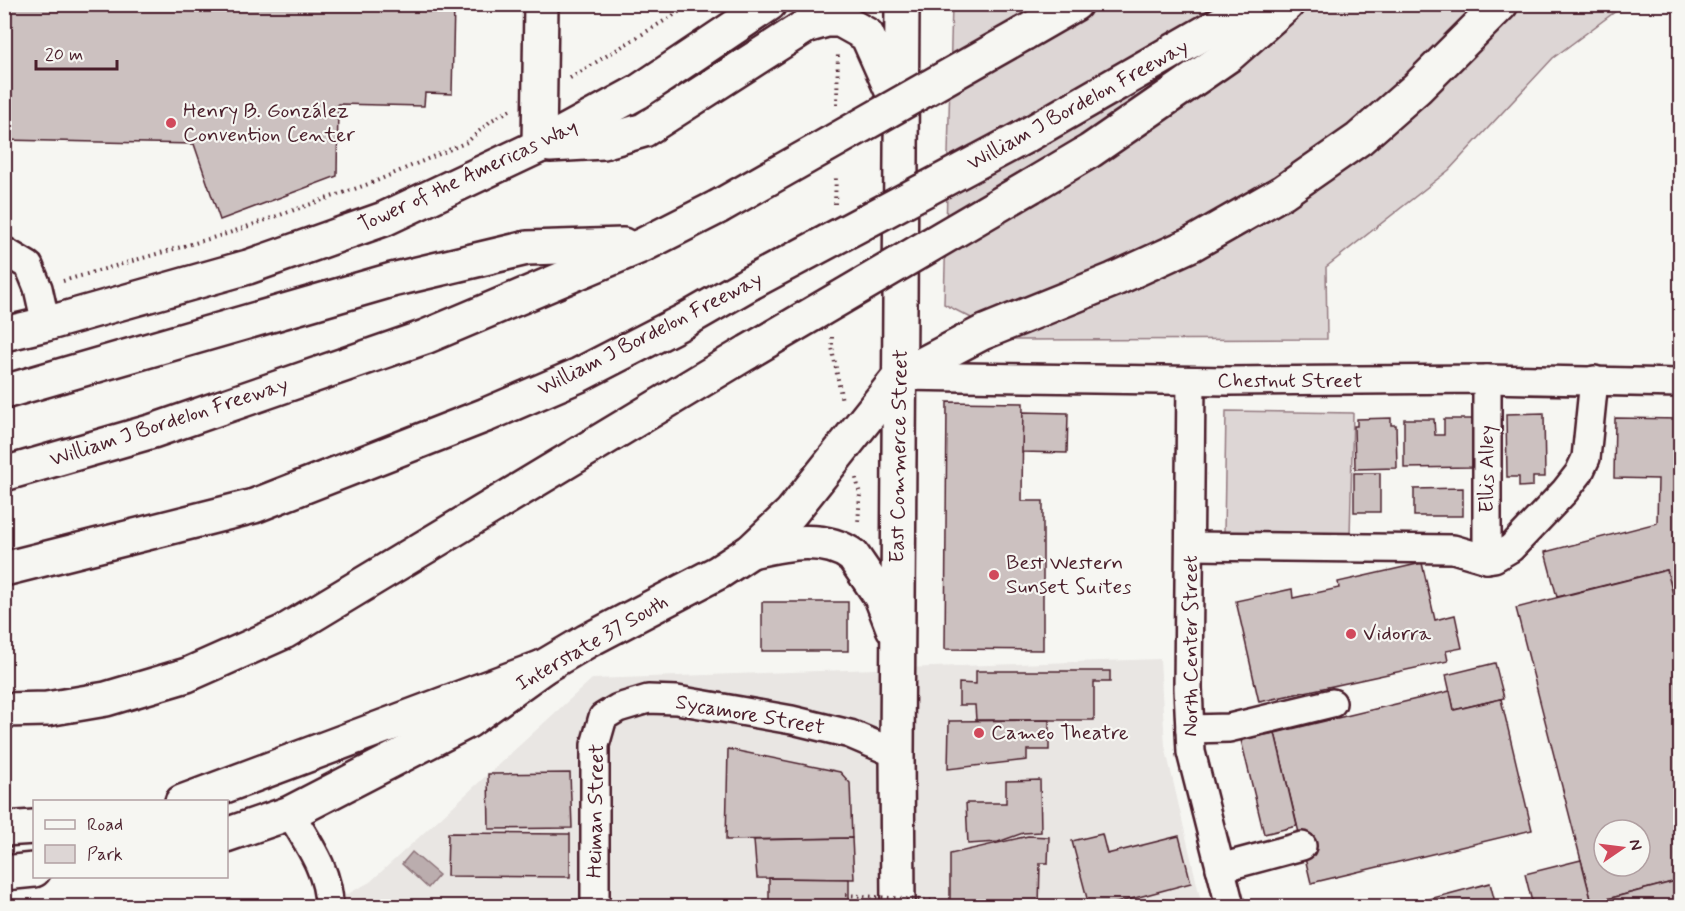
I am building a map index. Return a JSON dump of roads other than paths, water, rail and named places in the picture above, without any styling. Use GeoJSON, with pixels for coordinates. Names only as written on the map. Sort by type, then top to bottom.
{"type":"FeatureCollection","features":[{"type":"Feature","properties":{"kind":"main road"},"geometry":{"type":"LineString","coordinates":[[541,4],[539,146],[603,142],[644,130],[806,26],[827,20],[840,20],[867,35],[901,110]]}},
{"type":"Feature","properties":{"kind":"main road","name":"Tower of the Americas Way"},"geometry":{"type":"LineString","coordinates":[[4,334],[248,267],[384,219],[539,146],[638,92],[769,4]]}},
{"type":"Feature","properties":{"kind":"main road","name":"East Commerce Street"},"geometry":{"type":"LineString","coordinates":[[898,906],[897,638],[902,4]]}},
{"type":"Feature","properties":{"kind":"main road","name":"William J Bordelon Freeway"},"geometry":{"type":"LineString","coordinates":[[4,474],[153,431],[425,337],[643,245],[718,207],[1075,4]]}},
{"type":"Feature","properties":{"kind":"main road","name":"William J Bordelon Freeway"},"geometry":{"type":"LineString","coordinates":[[4,569],[254,506],[486,415],[579,375],[684,321],[750,283],[1024,137],[1255,4]]}},
{"type":"Feature","properties":{"kind":"main road"},"geometry":{"type":"LineString","coordinates":[[4,710],[47,709],[106,699],[187,675],[284,632],[748,352],[1090,151],[1229,55],[1287,4]]}},
{"type":"Feature","properties":{"kind":"main road"},"geometry":{"type":"LineString","coordinates":[[900,376],[982,333],[1113,280],[1192,244],[1283,192],[1359,139],[1417,88],[1501,4]]}},
{"type":"Feature","properties":{"kind":"main road"},"geometry":{"type":"LineString","coordinates":[[4,392],[392,280],[527,248],[643,245]]}},
{"type":"Feature","properties":{"kind":"main road","name":"Interstate 37 South"},"geometry":{"type":"LineString","coordinates":[[228,834],[290,813],[468,721],[543,667],[587,641],[719,572],[751,551],[791,513],[900,376]]}},
{"type":"Feature","properties":{"kind":"main road"},"geometry":{"type":"LineString","coordinates":[[751,551],[783,544],[814,543],[828,544],[848,552],[881,597],[897,638]]}},
{"type":"Feature","properties":{"kind":"main road"},"geometry":{"type":"LineString","coordinates":[[185,800],[543,667]]}},
{"type":"Feature","properties":{"kind":"main road"},"geometry":{"type":"LineString","coordinates":[[4,829],[33,827]]}},
{"type":"Feature","properties":{"kind":"main road"},"geometry":{"type":"LineString","coordinates":[[4,873],[33,870]]}},
{"type":"Feature","properties":{"kind":"street"},"geometry":{"type":"LineString","coordinates":[[4,251],[29,266],[38,288],[46,324]]}},
{"type":"Feature","properties":{"kind":"street","name":"Chestnut Street"},"geometry":{"type":"LineString","coordinates":[[900,376],[1191,381],[1487,379],[1680,383]]}},
{"type":"Feature","properties":{"kind":"street","name":"Ellis Alley"},"geometry":{"type":"LineString","coordinates":[[1487,379],[1487,559]]}},
{"type":"Feature","properties":{"kind":"street"},"geometry":{"type":"LineString","coordinates":[[1191,546],[1453,549],[1487,559],[1494,558],[1511,548],[1579,473],[1586,458],[1594,380]]}},
{"type":"Feature","properties":{"kind":"street","name":"North Center Street"},"geometry":{"type":"LineString","coordinates":[[1191,381],[1188,688],[1191,752],[1230,906]]}},
{"type":"Feature","properties":{"kind":"street","name":"Sycamore Street"},"geometry":{"type":"LineString","coordinates":[[603,717],[618,708],[648,699],[677,700],[792,720],[850,734],[897,754]]}},
{"type":"Feature","properties":{"kind":"street"},"geometry":{"type":"LineString","coordinates":[[1190,729],[1229,728],[1332,703]]}},
{"type":"Feature","properties":{"kind":"street","name":"Heiman Street"},"geometry":{"type":"LineString","coordinates":[[595,906],[595,745],[603,717]]}},
{"type":"Feature","properties":{"kind":"street"},"geometry":{"type":"LineString","coordinates":[[290,813],[316,855],[325,879],[329,906]]}},
{"type":"Feature","properties":{"kind":"street"},"geometry":{"type":"LineString","coordinates":[[1220,868],[1302,846]]}},
{"type":"Feature","properties":{"kind":"place","name":"Henry B. González Convention Center"},"geometry":{"type":"Point","coordinates":[171,123]}},
{"type":"Feature","properties":{"kind":"place","name":"Best Western Sunset Suites"},"geometry":{"type":"Point","coordinates":[994,575]}},
{"type":"Feature","properties":{"kind":"place","name":"Vidorra"},"geometry":{"type":"Point","coordinates":[1351,634]}},
{"type":"Feature","properties":{"kind":"place","name":"Cameo Theatre"},"geometry":{"type":"Point","coordinates":[979,733]}}]}
